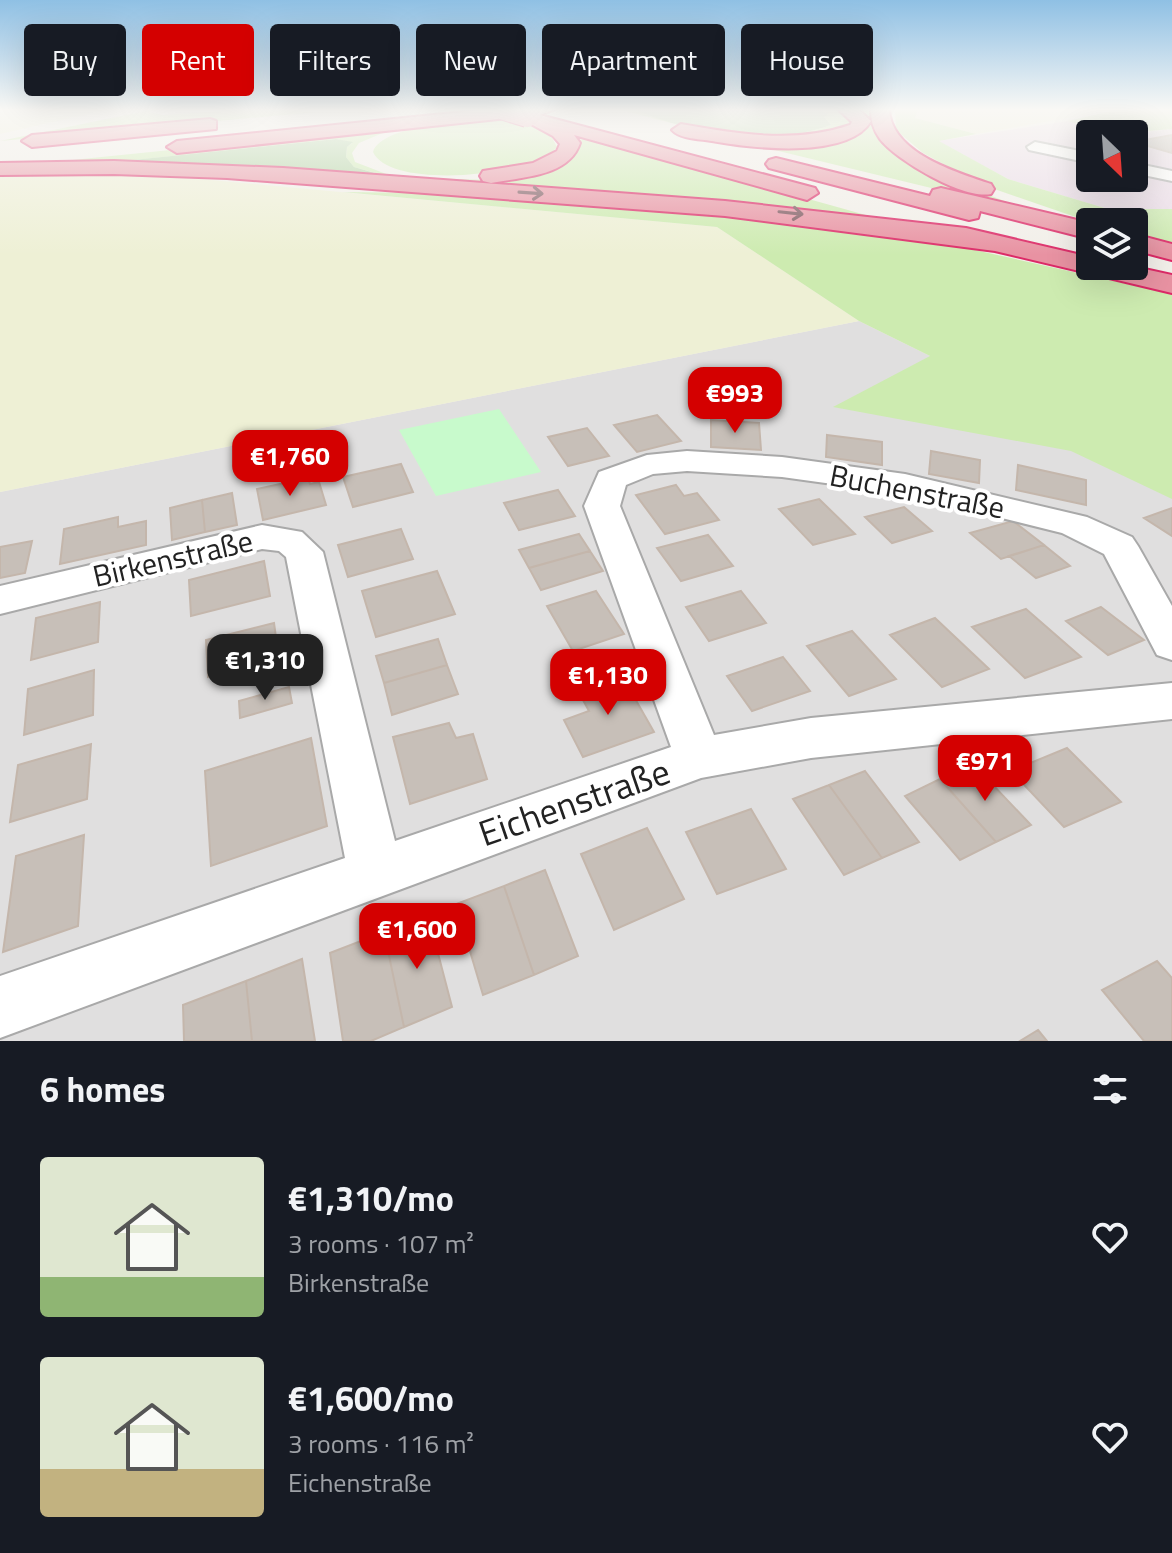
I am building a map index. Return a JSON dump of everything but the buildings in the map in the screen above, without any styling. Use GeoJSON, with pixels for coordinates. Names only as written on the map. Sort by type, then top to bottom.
{"type":"FeatureCollection","features":[{"type":"Feature","properties":{"kind":"highway"},"geometry":{"type":"LineString","coordinates":[[0,167],[78,158]]}},
{"type":"Feature","properties":{"kind":"highway"},"geometry":{"type":"LineString","coordinates":[[371,158],[400,174],[453,179],[523,171],[550,164],[560,158]]}},
{"type":"Feature","properties":{"kind":"highway"},"geometry":{"type":"LineString","coordinates":[[707,158],[995,243],[1076,262]]}},
{"type":"Feature","properties":{"kind":"highway"},"geometry":{"type":"LineString","coordinates":[[725,158],[1076,250]]}},
{"type":"Feature","properties":{"kind":"highway"},"geometry":{"type":"LineString","coordinates":[[740,158],[1076,240]]}},
{"type":"Feature","properties":{"kind":"highway"},"geometry":{"type":"LineString","coordinates":[[792,158],[1076,227]]}},
{"type":"Feature","properties":{"kind":"highway"},"geometry":{"type":"LineString","coordinates":[[912,158],[964,182],[1076,225]]}},
{"type":"Feature","properties":{"kind":"highway"},"geometry":{"type":"LineString","coordinates":[[0,167],[185,169],[704,205],[866,222],[995,243]]}},
{"type":"Feature","properties":{"kind":"highway"},"geometry":{"type":"LineString","coordinates":[[1148,246],[1172,252]]}},
{"type":"Feature","properties":{"kind":"highway"},"geometry":{"type":"LineString","coordinates":[[1148,257],[1172,263]]}},
{"type":"Feature","properties":{"kind":"highway"},"geometry":{"type":"LineString","coordinates":[[1148,269],[1172,275]]}},
{"type":"Feature","properties":{"kind":"highway"},"geometry":{"type":"LineString","coordinates":[[1148,279],[1172,284]]}},
{"type":"Feature","properties":{"kind":"street"},"geometry":{"type":"LineString","coordinates":[[1148,171],[1172,176]]}},
{"type":"Feature","properties":{"kind":"street","name":"Buchenstraße"},"geometry":{"type":"LineString","coordinates":[[699,758],[602,506],[611,479],[647,465],[687,461],[719,463],[890,482],[1074,525],[1119,546],[1172,644]]}},
{"type":"Feature","properties":{"kind":"street","name":"Birkenstraße"},"geometry":{"type":"LineString","coordinates":[[0,600],[262,537],[289,540],[304,552],[375,872]]}},
{"type":"Feature","properties":{"kind":"street","name":"Eichenstraße"},"geometry":{"type":"LineString","coordinates":[[0,1007],[699,758],[811,738],[1172,701]]}},
{"type":"Feature","properties":{"kind":"shaded area"},"geometry":{"type":"Polygon","coordinates":[[[969,158],[1076,158],[1076,192],[1148,192],[1148,158],[1172,158],[1172,209],[1105,208],[1008,179],[969,158]]]}},
{"type":"Feature","properties":{"kind":"shaded area"},"geometry":{"type":"Polygon","coordinates":[[[1172,315],[1172,1041],[0,1041],[0,492],[859,321],[930,356],[1172,315]]]}},
{"type":"Feature","properties":{"kind":"green space"},"geometry":{"type":"Polygon","coordinates":[[[96,158],[157,158],[134,160],[390,177],[354,167],[346,158],[354,158],[355,162],[394,177],[488,180],[544,170],[557,158],[660,158],[898,224],[33,164],[96,158]]]}},
{"type":"Feature","properties":{"kind":"green space"},"geometry":{"type":"Polygon","coordinates":[[[346,158],[354,167],[392,178],[133,160],[346,158]]]}},
{"type":"Feature","properties":{"kind":"green space"},"geometry":{"type":"Polygon","coordinates":[[[379,158],[542,158],[521,166],[463,175],[433,175],[385,164],[379,158]]]}},
{"type":"Feature","properties":{"kind":"green space"},"geometry":{"type":"Polygon","coordinates":[[[805,158],[924,158],[962,185],[1039,214],[805,158]]]}},
{"type":"Feature","properties":{"kind":"green space"},"geometry":{"type":"Polygon","coordinates":[[[931,158],[969,158],[1008,179],[1105,208],[1076,208],[1076,217],[980,184],[931,158]]]}},
{"type":"Feature","properties":{"kind":"green space"},"geometry":{"type":"Polygon","coordinates":[[[135,173],[717,227],[859,321],[0,492],[0,174],[135,173]]]}},
{"type":"Feature","properties":{"kind":"green space"},"geometry":{"type":"Polygon","coordinates":[[[343,192],[426,193],[794,221],[957,246],[1076,273],[1076,280],[1109,280],[1172,294],[1172,499],[1071,451],[833,407],[930,356],[859,321],[717,227],[343,192]]]}},
{"type":"Feature","properties":{"kind":"green space"},"geometry":{"type":"Polygon","coordinates":[[[1148,209],[1172,209],[1172,246],[1148,239],[1148,209]]]}},
{"type":"Feature","properties":{"kind":"green space"},"geometry":{"type":"Polygon","coordinates":[[[499,409],[541,472],[436,496],[399,430],[499,409]]]}}]}
